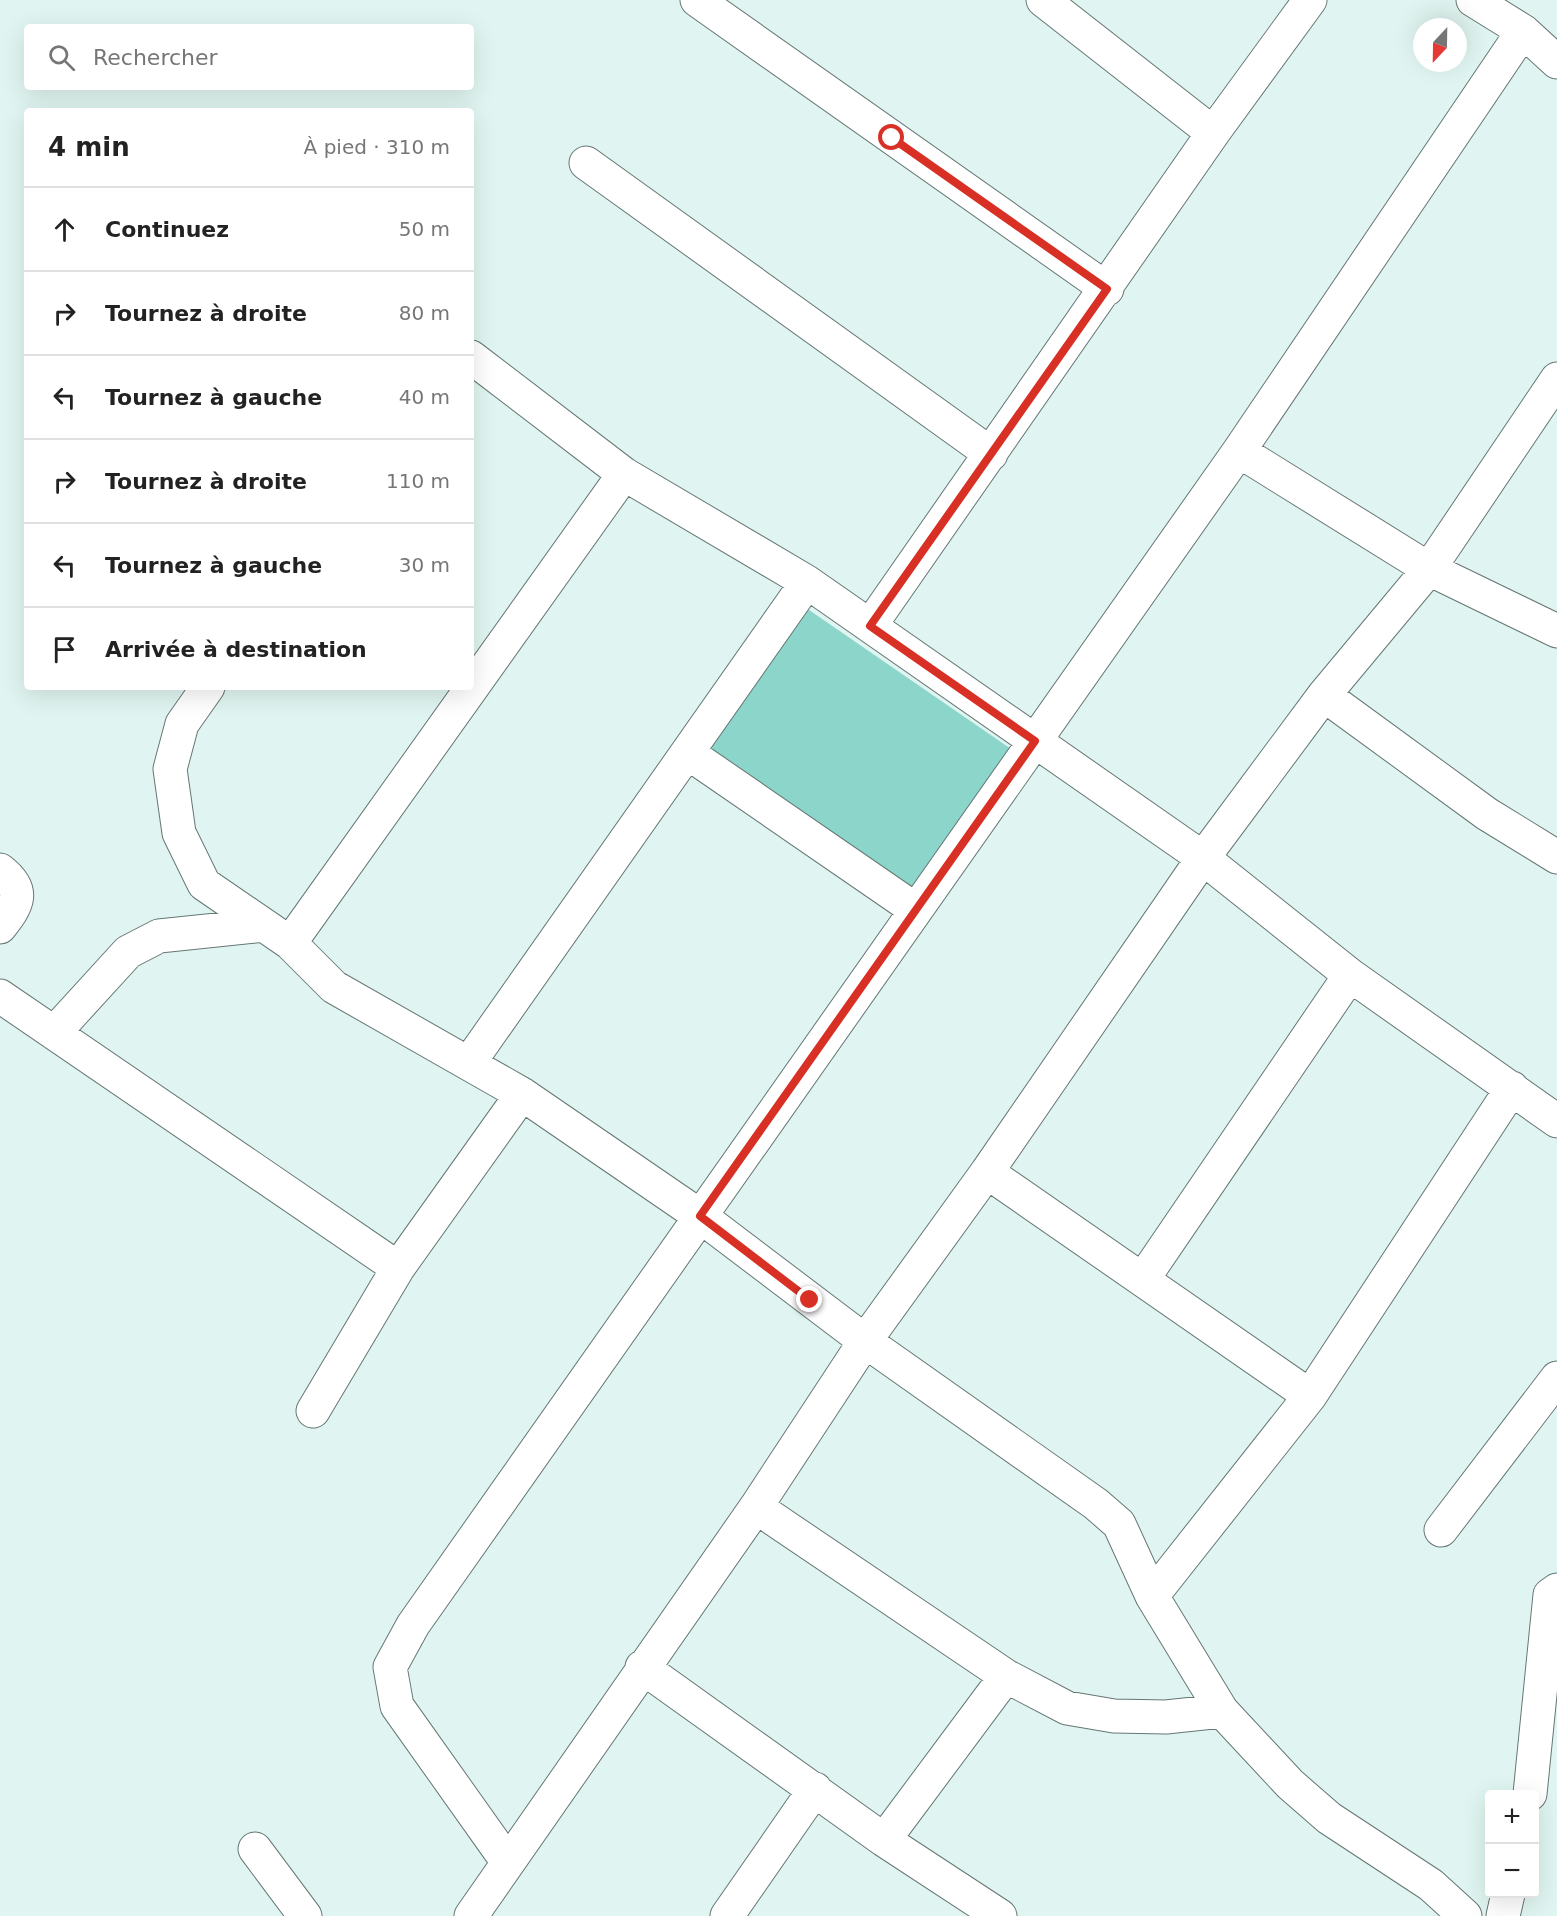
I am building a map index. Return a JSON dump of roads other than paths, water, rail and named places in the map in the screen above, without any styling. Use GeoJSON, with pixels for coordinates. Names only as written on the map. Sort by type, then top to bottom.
{"type":"FeatureCollection","features":[{"type":"Feature","properties":{"kind":"street"},"geometry":{"type":"LineString","coordinates":[[698,0],[1107,289]]}},
{"type":"Feature","properties":{"kind":"street"},"geometry":{"type":"LineString","coordinates":[[1043,0],[1213,133]]}},
{"type":"Feature","properties":{"kind":"street"},"geometry":{"type":"LineString","coordinates":[[870,626],[1107,289],[1213,133],[1310,0]]}},
{"type":"Feature","properties":{"kind":"street"},"geometry":{"type":"LineString","coordinates":[[1473,0],[1523,31],[1557,62]]}},
{"type":"Feature","properties":{"kind":"street"},"geometry":{"type":"LineString","coordinates":[[507,1861],[397,1706],[390,1667],[413,1625],[1239,451],[1523,31]]}},
{"type":"Feature","properties":{"kind":"street"},"geometry":{"type":"LineString","coordinates":[[586,163],[991,454]]}},
{"type":"Feature","properties":{"kind":"street"},"geometry":{"type":"LineString","coordinates":[[474,359],[624,474],[807,582],[1203,858],[1350,975],[1557,1120]]}},
{"type":"Feature","properties":{"kind":"street"},"geometry":{"type":"LineString","coordinates":[[471,1916],[642,1667],[756,1507],[865,1341],[987,1172],[1203,858],[1324,694],[1429,569],[1557,379]]}},
{"type":"Feature","properties":{"kind":"street"},"geometry":{"type":"LineString","coordinates":[[1239,451],[1429,569],[1557,631]]}},
{"type":"Feature","properties":{"kind":"street"},"geometry":{"type":"LineString","coordinates":[[474,673],[624,474]]}},
{"type":"Feature","properties":{"kind":"street"},"geometry":{"type":"LineString","coordinates":[[469,1063],[807,582]]}},
{"type":"Feature","properties":{"kind":"street"},"geometry":{"type":"LineString","coordinates":[[206,690],[182,723],[170,769],[178,833],[204,884],[277,934],[334,987],[522,1094],[700,1216],[865,1341],[1096,1504],[1119,1524],[1152,1596],[1184,1654],[1222,1711],[1290,1784],[1329,1818],[1431,1885],[1465,1916]]}},
{"type":"Feature","properties":{"kind":"street"},"geometry":{"type":"LineString","coordinates":[[277,934],[461,690]]}},
{"type":"Feature","properties":{"kind":"street"},"geometry":{"type":"LineString","coordinates":[[1324,694],[1487,814],[1557,857]]}},
{"type":"Feature","properties":{"kind":"street"},"geometry":{"type":"LineString","coordinates":[[687,753],[916,910]]}},
{"type":"Feature","properties":{"kind":"street"},"geometry":{"type":"LineString","coordinates":[[0,870],[11,879],[16,889],[16,905],[0,927]]}},
{"type":"Feature","properties":{"kind":"street"},"geometry":{"type":"LineString","coordinates":[[54,1033],[128,952],[159,936],[277,934]]}},
{"type":"Feature","properties":{"kind":"street"},"geometry":{"type":"LineString","coordinates":[[1143,1279],[1350,975]]}},
{"type":"Feature","properties":{"kind":"street"},"geometry":{"type":"LineString","coordinates":[[0,996],[398,1268]]}},
{"type":"Feature","properties":{"kind":"street"},"geometry":{"type":"LineString","coordinates":[[1152,1596],[1310,1396],[1512,1088]]}},
{"type":"Feature","properties":{"kind":"street"},"geometry":{"type":"LineString","coordinates":[[313,1411],[398,1268],[522,1094]]}},
{"type":"Feature","properties":{"kind":"street"},"geometry":{"type":"LineString","coordinates":[[987,1172],[1310,1396]]}},
{"type":"Feature","properties":{"kind":"street"},"geometry":{"type":"LineString","coordinates":[[1441,1530],[1557,1378]]}},
{"type":"Feature","properties":{"kind":"street"},"geometry":{"type":"LineString","coordinates":[[756,1507],[1006,1676],[1067,1708],[1114,1716],[1166,1717],[1222,1711]]}},
{"type":"Feature","properties":{"kind":"street"},"geometry":{"type":"LineString","coordinates":[[1531,1790],[1550,1698],[1550,1595],[1557,1590]]}},
{"type":"Feature","properties":{"kind":"street"},"geometry":{"type":"LineString","coordinates":[[642,1667],[884,1840],[1000,1916]]}},
{"type":"Feature","properties":{"kind":"street"},"geometry":{"type":"LineString","coordinates":[[884,1840],[1006,1676]]}},
{"type":"Feature","properties":{"kind":"street"},"geometry":{"type":"LineString","coordinates":[[727,1916],[815,1789]]}},
{"type":"Feature","properties":{"kind":"street"},"geometry":{"type":"LineString","coordinates":[[255,1850],[305,1916]]}},
{"type":"Feature","properties":{"kind":"street"},"geometry":{"type":"LineString","coordinates":[[1503,1916],[1507,1898]]}}]}
